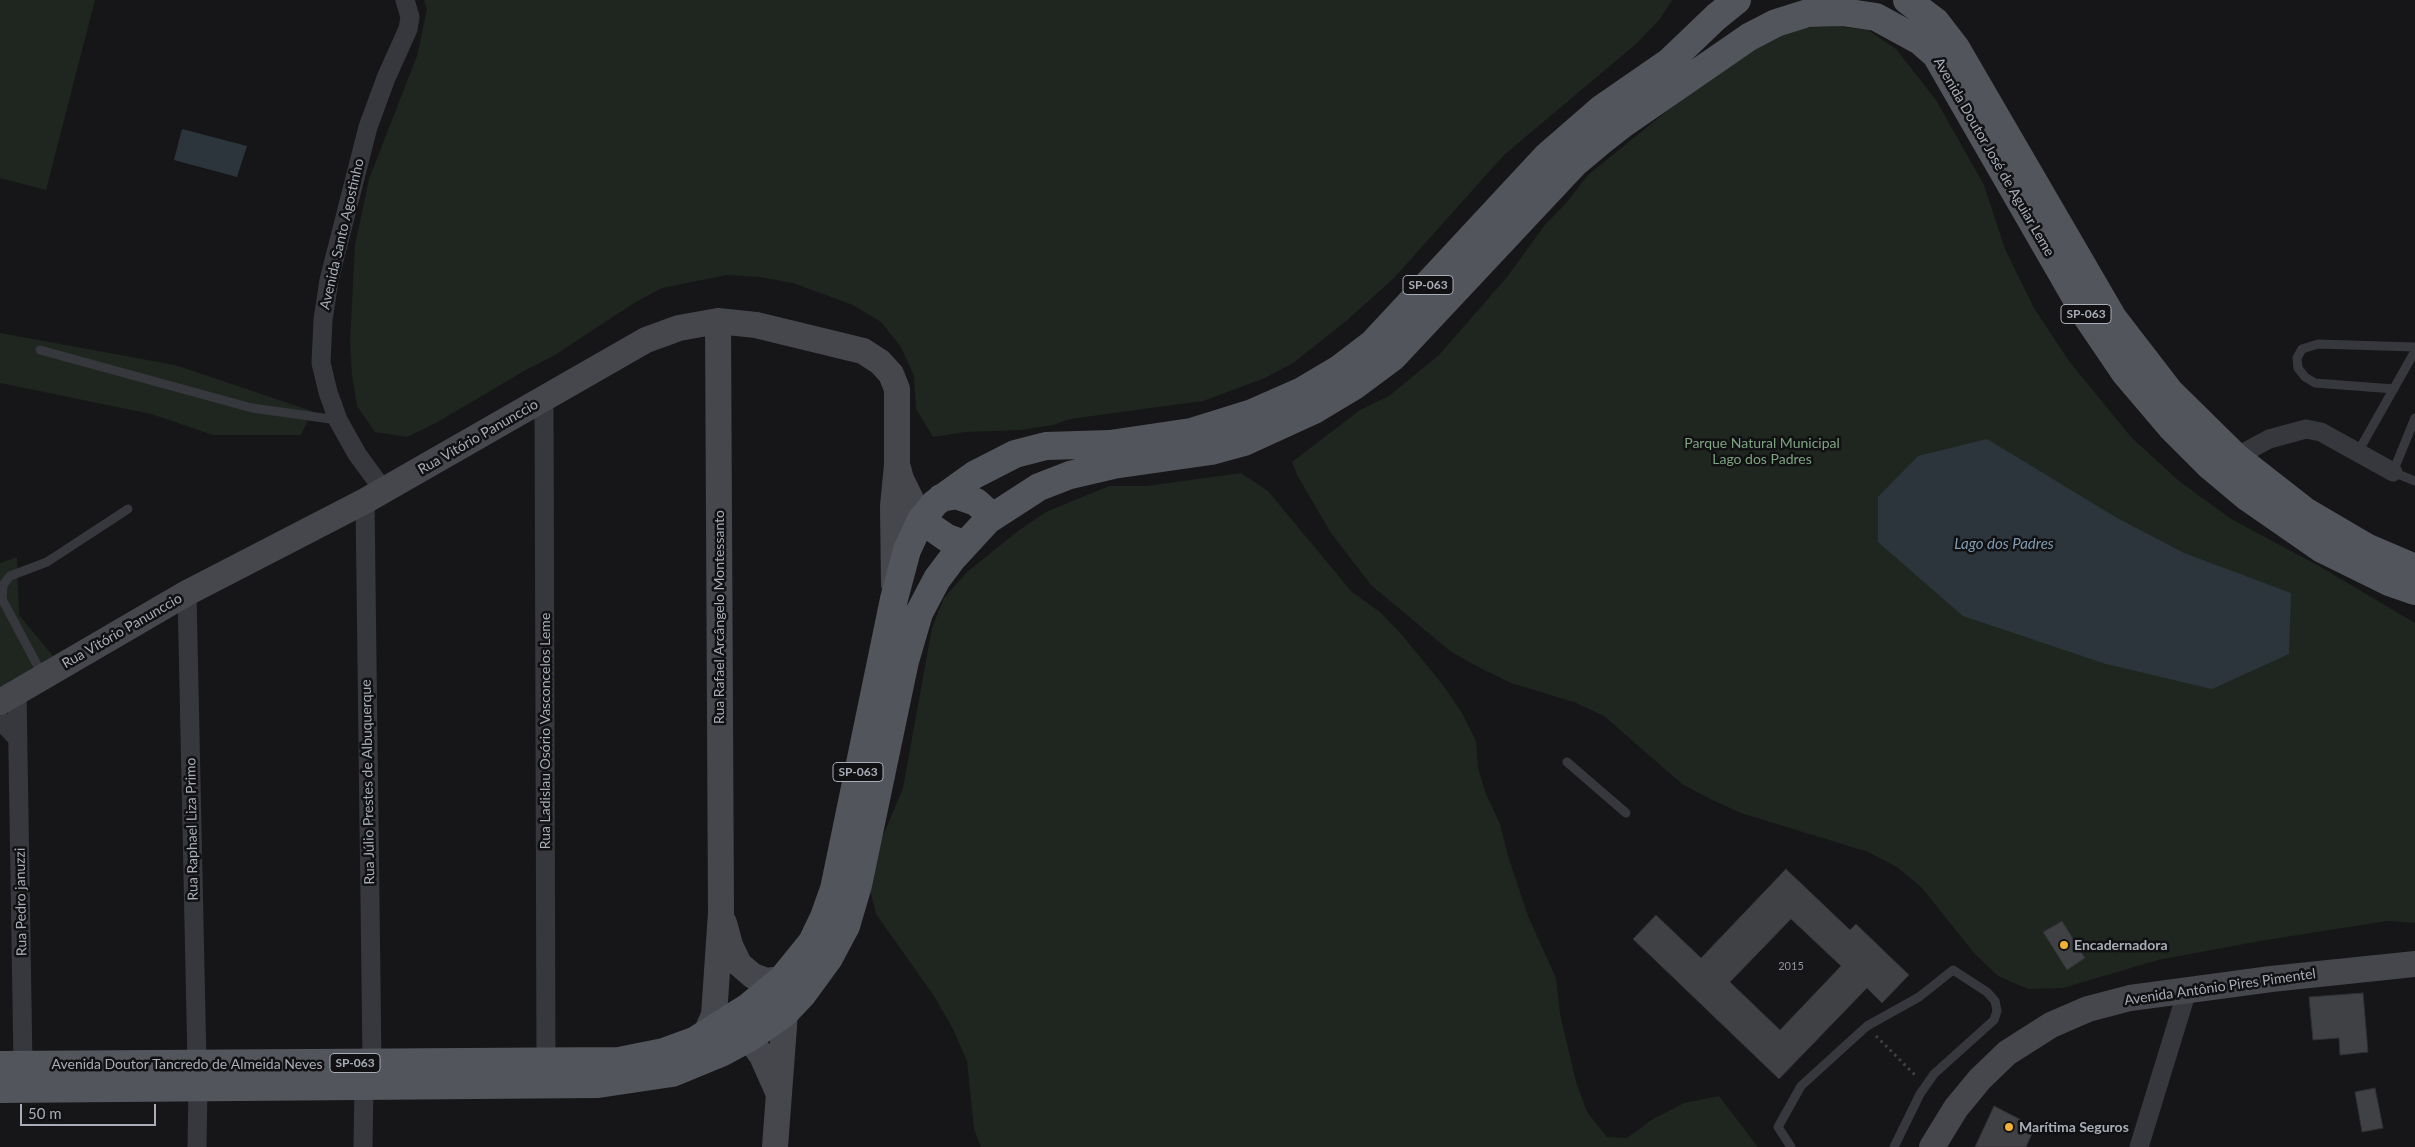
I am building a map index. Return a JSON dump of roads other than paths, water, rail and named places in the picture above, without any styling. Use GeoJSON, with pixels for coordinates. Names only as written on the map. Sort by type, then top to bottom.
{"type":"FeatureCollection","features":[{"type":"Feature","properties":{"kind":"main road","name":"SP-063"},"geometry":{"type":"LineString","coordinates":[[927,506],[974,476],[1015,454],[1046,446],[1110,444],[1191,432],[1252,413],[1302,391],[1339,368],[1373,343],[1547,156],[1601,108],[1669,62],[1719,8],[1737,0]]}},
{"type":"Feature","properties":{"kind":"main road"},"geometry":{"type":"LineString","coordinates":[[1752,0],[1762,13],[1776,23]]}},
{"type":"Feature","properties":{"kind":"main road","name":"Avenida Doutor José de Aguiar Leme"},"geometry":{"type":"LineString","coordinates":[[1907,0],[1936,22],[1956,48],[2114,318],[2170,392],[2236,457],[2304,511],[2368,548],[2415,568]]}},
{"type":"Feature","properties":{"kind":"main road","name":"Avenida Doutor José de Aguiar Leme"},"geometry":{"type":"LineString","coordinates":[[964,544],[988,520],[1039,488],[1070,475],[1113,465],[1211,451],[1244,442],[1314,410],[1354,386],[1393,357],[1575,163],[1623,124],[1749,37],[1811,7],[1876,18],[1920,41],[1936,56],[2087,317],[2126,373],[2171,427],[2210,466],[2322,549],[2389,582],[2415,592]]}},
{"type":"Feature","properties":{"kind":"main road"},"geometry":{"type":"LineString","coordinates":[[964,544],[947,538],[927,506],[956,494],[976,502],[986,511],[988,520]]}},
{"type":"Feature","properties":{"kind":"main road","name":"Avenida Doutor Tancredo de Almeida Neves"},"geometry":{"type":"LineString","coordinates":[[368,1074],[546,1062],[619,1061],[642,1057],[664,1052],[694,1040],[748,1007],[782,980],[812,942],[834,889],[894,599],[907,550],[927,506]]}},
{"type":"Feature","properties":{"kind":"main road","name":"Avenida Doutor Tancredo de Almeida Neves"},"geometry":{"type":"LineString","coordinates":[[0,1089],[197,1076],[368,1074],[598,1084],[629,1081],[686,1068],[749,1038],[785,1012],[802,995],[829,958],[846,926],[858,885],[905,661],[919,613],[937,579],[964,544]]}},
{"type":"Feature","properties":{"kind":"main road","name":"Avenida Doutor Tancredo de Almeida Neves"},"geometry":{"type":"LineString","coordinates":[[12,1065],[197,1076]]}},
{"type":"Feature","properties":{"kind":"street","name":"Avenida Santo Agostinho"},"geometry":{"type":"LineString","coordinates":[[374,496],[357,454],[338,420],[328,392],[321,363],[323,320],[329,280],[368,127],[386,78],[408,29],[410,17],[405,0]]}},
{"type":"Feature","properties":{"kind":"street","name":"Rua Vitório Panunccio"},"geometry":{"type":"LineString","coordinates":[[9,697],[187,593],[374,496],[646,340],[679,328],[718,322],[756,325],[863,351],[880,362],[891,374],[897,389],[897,465],[893,506],[894,599]]}},
{"type":"Feature","properties":{"kind":"street","name":"Rua Rafael Arcângelo Montessanto"},"geometry":{"type":"LineString","coordinates":[[706,1033],[714,1015],[721,913],[718,322]]}},
{"type":"Feature","properties":{"kind":"street","name":"Rua Ladislau Osório Vasconcelos Leme"},"geometry":{"type":"LineString","coordinates":[[544,400],[546,1062]]}},
{"type":"Feature","properties":{"kind":"street"},"geometry":{"type":"LineString","coordinates":[[2236,457],[2269,439],[2306,429],[2321,432],[2393,472]]}},
{"type":"Feature","properties":{"kind":"street","name":"Rua Vitório Panunccio"},"geometry":{"type":"LineString","coordinates":[[897,465],[901,479],[927,506]]}},
{"type":"Feature","properties":{"kind":"street","name":"Rua Júlio Prestes de Albuquerque"},"geometry":{"type":"LineString","coordinates":[[363,1147],[368,1074],[374,496]]}},
{"type":"Feature","properties":{"kind":"street","name":"Rua Raphael Liza Primo"},"geometry":{"type":"LineString","coordinates":[[187,593],[197,1147]]}},
{"type":"Feature","properties":{"kind":"street","name":"Rua Pedro januzzi"},"geometry":{"type":"LineString","coordinates":[[9,697],[18,738],[12,1065]]}},
{"type":"Feature","properties":{"kind":"street"},"geometry":{"type":"LineString","coordinates":[[0,720],[18,738]]}},
{"type":"Feature","properties":{"kind":"street","name":"Rua Rafael Arcângelo Montessanto"},"geometry":{"type":"LineString","coordinates":[[721,913],[730,946],[739,964],[753,976],[766,980],[782,980]]}},
{"type":"Feature","properties":{"kind":"street","name":"Avenida Antônio Pires Pimentel"},"geometry":{"type":"LineString","coordinates":[[1932,1147],[1956,1108],[1980,1079],[2007,1053],[2051,1025],[2088,1009],[2130,998],[2271,979],[2415,964]]}},
{"type":"Feature","properties":{"kind":"street"},"geometry":{"type":"LineString","coordinates":[[2139,1147],[2187,991]]}},
{"type":"Feature","properties":{"kind":"street"},"geometry":{"type":"LineString","coordinates":[[748,1007],[746,1023],[749,1038],[762,1056],[778,1092]]}},
{"type":"Feature","properties":{"kind":"street"},"geometry":{"type":"LineString","coordinates":[[776,1147],[778,1092],[783,1054],[785,1012]]}},
{"type":"Feature","properties":{"kind":"lane"},"geometry":{"type":"LineString","coordinates":[[2394,389],[2315,383],[2305,377],[2298,368],[2297,358],[2302,349],[2318,344],[2415,347]]}},
{"type":"Feature","properties":{"kind":"lane"},"geometry":{"type":"LineString","coordinates":[[40,350],[252,408],[338,420]]}},
{"type":"Feature","properties":{"kind":"lane"},"geometry":{"type":"LineString","coordinates":[[2358,452],[2415,351]]}},
{"type":"Feature","properties":{"kind":"lane"},"geometry":{"type":"LineString","coordinates":[[2415,418],[2393,472],[2415,481]]}},
{"type":"Feature","properties":{"kind":"lane"},"geometry":{"type":"LineString","coordinates":[[44,676],[2,599],[3,585],[10,576],[47,562],[128,509]]}},
{"type":"Feature","properties":{"kind":"lane"},"geometry":{"type":"LineString","coordinates":[[1567,762],[1626,814]]}},
{"type":"Feature","properties":{"kind":"lane"},"geometry":{"type":"LineString","coordinates":[[1791,1147],[1778,1127],[1800,1086],[1867,1026],[1919,997],[1953,970],[1987,992],[1995,1001],[1997,1011],[1994,1020],[1934,1074],[1894,1147]]}},
{"type":"Feature","properties":{"kind":"water"},"geometry":{"type":"Polygon","coordinates":[[[182,129],[247,146],[237,177],[174,160],[182,129]]]}},
{"type":"Feature","properties":{"kind":"water","name":"Lago dos Padres"},"geometry":{"type":"Polygon","coordinates":[[[1987,439],[2117,518],[2184,553],[2291,593],[2289,654],[2212,689],[2106,664],[1963,616],[1878,542],[1878,497],[1918,456],[1987,439]]]}},
{"type":"Feature","properties":{"kind":"place","name":"Encadernadora"},"geometry":{"type":"Point","coordinates":[2064,945]}},
{"type":"Feature","properties":{"kind":"place","name":"Marítima Seguros"},"geometry":{"type":"Point","coordinates":[2009,1127]}},
{"type":"Feature","properties":{"kind":"park label","name":"Parque Natural Municipal Lago dos Padres"},"geometry":{"type":"Point","coordinates":[1762,452]}}]}
